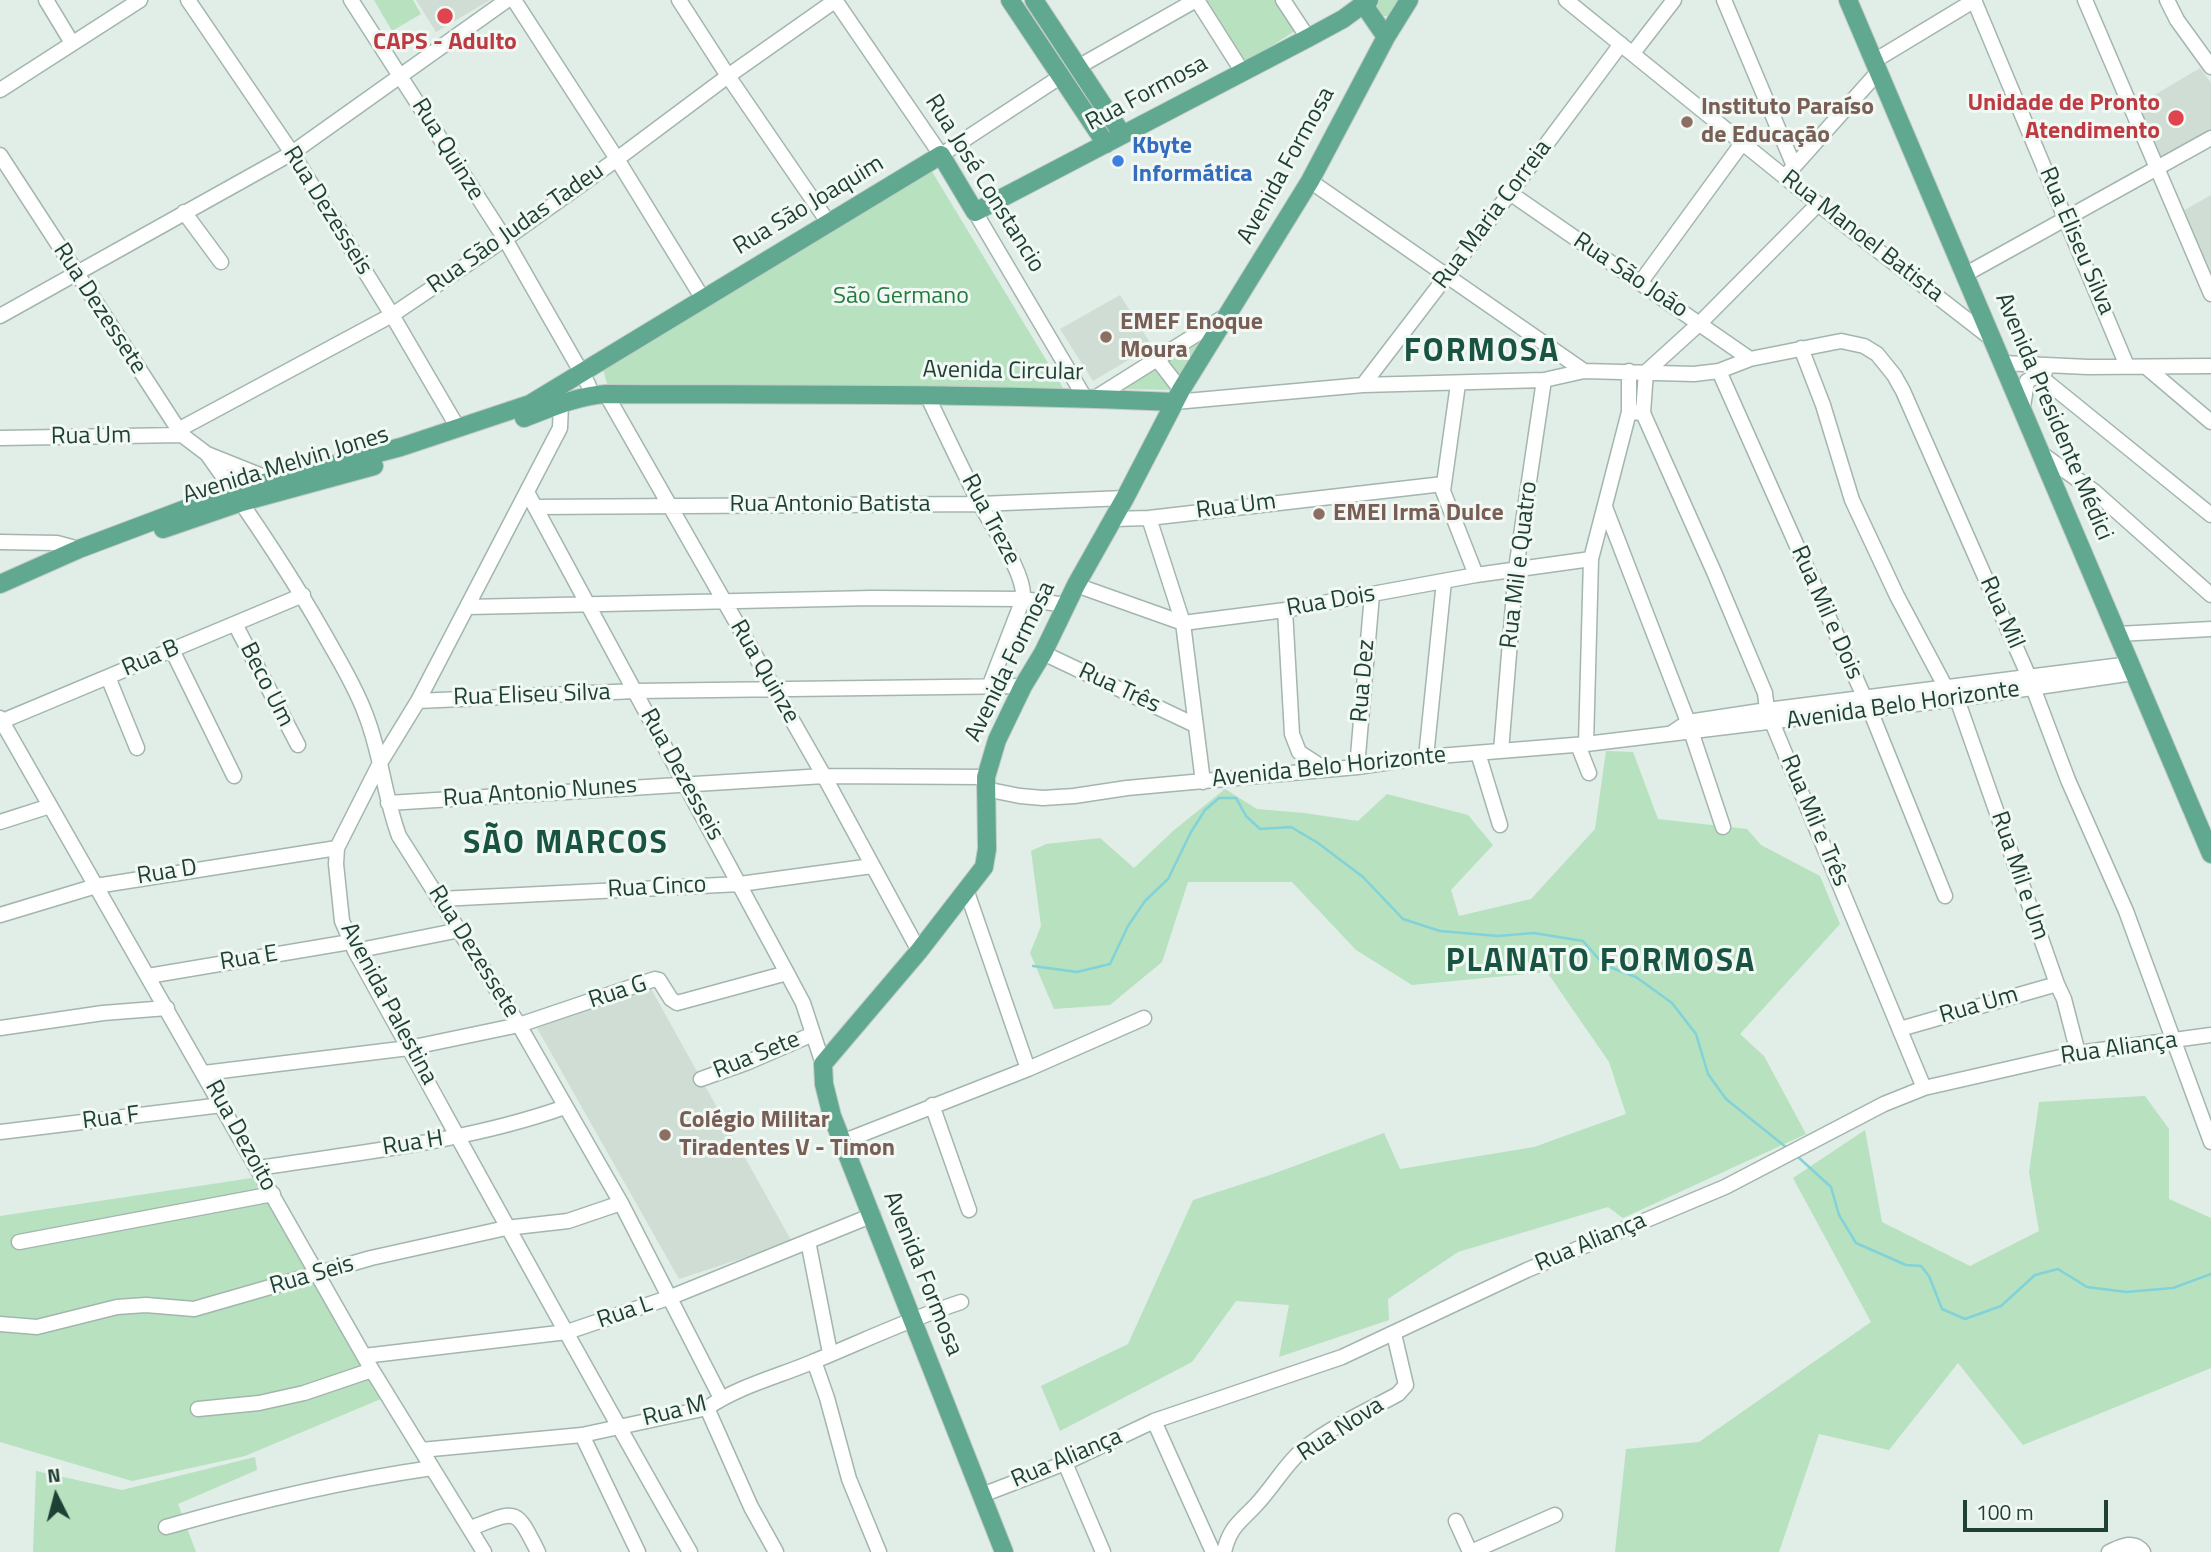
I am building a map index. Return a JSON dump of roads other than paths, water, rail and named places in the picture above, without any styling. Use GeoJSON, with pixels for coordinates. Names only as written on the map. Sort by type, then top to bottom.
{"type":"FeatureCollection","features":[{"type":"Feature","properties":{"kind":"main road"},"geometry":{"type":"LineString","coordinates":[[1010,0],[1106,144]]}},
{"type":"Feature","properties":{"kind":"main road"},"geometry":{"type":"LineString","coordinates":[[1034,0],[1122,134]]}},
{"type":"Feature","properties":{"kind":"main road","name":"Avenida Formosa"},"geometry":{"type":"LineString","coordinates":[[1004,1552],[842,1142],[824,1084],[823,1064],[919,951],[984,867],[986,783],[997,740],[1023,686],[1178,396],[1311,181],[1386,37],[1409,0]]}},
{"type":"Feature","properties":{"kind":"main road","name":"Avenida Presidente Médici"},"geometry":{"type":"LineString","coordinates":[[1848,0],[2211,854]]}},
{"type":"Feature","properties":{"kind":"main road"},"geometry":{"type":"LineString","coordinates":[[1366,2],[1386,37]]}},
{"type":"Feature","properties":{"kind":"main road","name":"Rua Formosa"},"geometry":{"type":"LineString","coordinates":[[975,212],[1308,38],[1343,19],[1366,2]]}},
{"type":"Feature","properties":{"kind":"main road","name":"Rua José Constancio"},"geometry":{"type":"LineString","coordinates":[[941,155],[975,212]]}},
{"type":"Feature","properties":{"kind":"main road","name":"Rua São Joaquim"},"geometry":{"type":"LineString","coordinates":[[581,375],[941,155]]}},
{"type":"Feature","properties":{"kind":"main road","name":"Avenida Melvin Jones"},"geometry":{"type":"LineString","coordinates":[[0,596],[272,480],[401,447],[530,404],[581,375]]}},
{"type":"Feature","properties":{"kind":"main road","name":"Avenida Circular"},"geometry":{"type":"LineString","coordinates":[[599,395],[1090,398],[1178,396]]}},
{"type":"Feature","properties":{"kind":"main road","name":"Avenida Melvin Jones"},"geometry":{"type":"LineString","coordinates":[[0,584],[79,549],[238,496],[460,440],[561,404],[599,395]]}},
{"type":"Feature","properties":{"kind":"street"},"geometry":{"type":"LineString","coordinates":[[46,0],[72,43]]}},
{"type":"Feature","properties":{"kind":"street"},"geometry":{"type":"LineString","coordinates":[[0,90],[140,0]]}},
{"type":"Feature","properties":{"kind":"street","name":"Rua Dezesseis"},"geometry":{"type":"LineString","coordinates":[[188,0],[292,153],[458,428]]}},
{"type":"Feature","properties":{"kind":"street","name":"Rua Quinze"},"geometry":{"type":"LineString","coordinates":[[351,0],[505,239],[581,375]]}},
{"type":"Feature","properties":{"kind":"street"},"geometry":{"type":"LineString","coordinates":[[0,316],[292,153],[507,0]]}},
{"type":"Feature","properties":{"kind":"street"},"geometry":{"type":"LineString","coordinates":[[514,0],[617,159],[703,299]]}},
{"type":"Feature","properties":{"kind":"street"},"geometry":{"type":"LineString","coordinates":[[679,0],[828,222]]}},
{"type":"Feature","properties":{"kind":"street","name":"Rua São Judas Tadeu"},"geometry":{"type":"LineString","coordinates":[[180,433],[392,315],[505,239],[836,0]]}},
{"type":"Feature","properties":{"kind":"street","name":"Rua José Constancio"},"geometry":{"type":"LineString","coordinates":[[836,0],[941,155]]}},
{"type":"Feature","properties":{"kind":"street"},"geometry":{"type":"LineString","coordinates":[[1078,67],[1197,0],[1242,71]]}},
{"type":"Feature","properties":{"kind":"street"},"geometry":{"type":"LineString","coordinates":[[1283,0],[1308,38]]}},
{"type":"Feature","properties":{"kind":"street","name":"Rua Manoel Batista"},"geometry":{"type":"LineString","coordinates":[[1566,0],[1743,142],[1790,171],[1818,204],[1995,342]]}},
{"type":"Feature","properties":{"kind":"street","name":"Rua Maria Correia"},"geometry":{"type":"LineString","coordinates":[[1363,384],[1627,48],[1674,0]]}},
{"type":"Feature","properties":{"kind":"street"},"geometry":{"type":"LineString","coordinates":[[1724,0],[1790,171],[1877,66],[1975,0]]}},
{"type":"Feature","properties":{"kind":"street","name":"Rua Eliseu Silva"},"geometry":{"type":"LineString","coordinates":[[1975,0],[2127,366]]}},
{"type":"Feature","properties":{"kind":"street"},"geometry":{"type":"LineString","coordinates":[[2085,0],[2211,294]]}},
{"type":"Feature","properties":{"kind":"street"},"geometry":{"type":"LineString","coordinates":[[2167,0],[2177,20],[2211,67]]}},
{"type":"Feature","properties":{"kind":"street","name":"Rua São Joaquim"},"geometry":{"type":"LineString","coordinates":[[941,155],[1060,77]]}},
{"type":"Feature","properties":{"kind":"street"},"geometry":{"type":"LineString","coordinates":[[1966,274],[2211,138]]}},
{"type":"Feature","properties":{"kind":"street"},"geometry":{"type":"LineString","coordinates":[[1640,284],[1743,142]]}},
{"type":"Feature","properties":{"kind":"street","name":"Rua Dezessete"},"geometry":{"type":"LineString","coordinates":[[0,155],[180,433],[207,454],[303,595],[351,681],[365,712],[399,836],[519,1025],[621,1203],[721,1398]]}},
{"type":"Feature","properties":{"kind":"street"},"geometry":{"type":"LineString","coordinates":[[1311,181],[1584,371]]}},
{"type":"Feature","properties":{"kind":"street","name":"Rua São João"},"geometry":{"type":"LineString","coordinates":[[1510,194],[1750,359]]}},
{"type":"Feature","properties":{"kind":"street"},"geometry":{"type":"LineString","coordinates":[[1636,413],[1646,372],[1700,323],[1818,204]]}},
{"type":"Feature","properties":{"kind":"street"},"geometry":{"type":"LineString","coordinates":[[184,212],[220,262]]}},
{"type":"Feature","properties":{"kind":"street","name":"Rua José Constancio"},"geometry":{"type":"LineString","coordinates":[[975,212],[1090,398]]}},
{"type":"Feature","properties":{"kind":"street"},"geometry":{"type":"LineString","coordinates":[[1090,398],[1226,316]]}},
{"type":"Feature","properties":{"kind":"street","name":"Rua Mil"},"geometry":{"type":"LineString","coordinates":[[1646,372],[1674,375],[1719,371],[1750,359],[1841,341],[1864,346],[1877,354],[1894,375],[2031,683],[2068,780],[2126,911],[2211,1142]]}},
{"type":"Feature","properties":{"kind":"street"},"geometry":{"type":"LineString","coordinates":[[1801,348],[1823,405],[1852,500],[1897,596],[1946,688]]}},
{"type":"Feature","properties":{"kind":"street"},"geometry":{"type":"LineString","coordinates":[[1157,359],[1178,396]]}},
{"type":"Feature","properties":{"kind":"street"},"geometry":{"type":"LineString","coordinates":[[2003,363],[2146,368],[2211,366]]}},
{"type":"Feature","properties":{"kind":"street"},"geometry":{"type":"LineString","coordinates":[[2023,407],[2027,381],[2037,374],[2088,367]]}},
{"type":"Feature","properties":{"kind":"street"},"geometry":{"type":"LineString","coordinates":[[2146,368],[2211,422]]}},
{"type":"Feature","properties":{"kind":"street","name":"Avenida Circular"},"geometry":{"type":"LineString","coordinates":[[1178,396],[1363,384],[1544,380],[1584,371],[1646,372]]}},
{"type":"Feature","properties":{"kind":"street","name":"Rua Mil e Três"},"geometry":{"type":"LineString","coordinates":[[1629,371],[1636,413],[1714,572],[1765,693],[1770,716],[1924,1088]]}},
{"type":"Feature","properties":{"kind":"street","name":"Rua Mil e Dois"},"geometry":{"type":"LineString","coordinates":[[1719,371],[1867,704],[1945,896]]}},
{"type":"Feature","properties":{"kind":"street"},"geometry":{"type":"LineString","coordinates":[[2037,374],[2211,515]]}},
{"type":"Feature","properties":{"kind":"street"},"geometry":{"type":"LineString","coordinates":[[581,375],[599,395]]}},
{"type":"Feature","properties":{"kind":"street","name":"Rua Mil e Quatro"},"geometry":{"type":"LineString","coordinates":[[1501,751],[1516,569],[1544,380]]}},
{"type":"Feature","properties":{"kind":"street"},"geometry":{"type":"LineString","coordinates":[[1458,384],[1443,484],[1476,575]]}},
{"type":"Feature","properties":{"kind":"street","name":"Rua Quinze"},"geometry":{"type":"LineString","coordinates":[[599,395],[668,506],[776,691],[919,951]]}},
{"type":"Feature","properties":{"kind":"street","name":"Rua Treze"},"geometry":{"type":"LineString","coordinates":[[927,395],[980,504],[1018,574],[1023,589],[1023,599],[989,687]]}},
{"type":"Feature","properties":{"kind":"street","name":"Avenida Palestina"},"geometry":{"type":"LineString","coordinates":[[561,404],[560,428],[418,701],[380,763],[338,848],[336,864],[339,902],[342,920],[353,947],[459,1137],[506,1228],[690,1552]]}},
{"type":"Feature","properties":{"kind":"street","name":"Rua Mil e Três"},"geometry":{"type":"LineString","coordinates":[[1589,773],[1582,745],[1591,559],[1605,506],[1636,413]]}},
{"type":"Feature","properties":{"kind":"street","name":"Rua Um"},"geometry":{"type":"LineString","coordinates":[[0,438],[180,433]]}},
{"type":"Feature","properties":{"kind":"street","name":"Rua Dezessete"},"geometry":{"type":"LineString","coordinates":[[207,454],[272,480]]}},
{"type":"Feature","properties":{"kind":"street"},"geometry":{"type":"LineString","coordinates":[[2042,454],[2095,492],[2211,595]]}},
{"type":"Feature","properties":{"kind":"street","name":"Rua Um"},"geometry":{"type":"LineString","coordinates":[[1113,519],[1149,518],[1443,484]]}},
{"type":"Feature","properties":{"kind":"street","name":"Rua Dezesseis"},"geometry":{"type":"LineString","coordinates":[[527,492],[803,1003],[823,1064]]}},
{"type":"Feature","properties":{"kind":"street","name":"Rua Antonio Batista"},"geometry":{"type":"LineString","coordinates":[[535,507],[980,504],[1125,498]]}},
{"type":"Feature","properties":{"kind":"street"},"geometry":{"type":"LineString","coordinates":[[1605,506],[1690,727],[1723,827]]}},
{"type":"Feature","properties":{"kind":"street"},"geometry":{"type":"LineString","coordinates":[[1149,518],[1183,623],[1203,782]]}},
{"type":"Feature","properties":{"kind":"street"},"geometry":{"type":"LineString","coordinates":[[0,542],[57,543],[79,549]]}},
{"type":"Feature","properties":{"kind":"street","name":"Rua Dois"},"geometry":{"type":"LineString","coordinates":[[1076,585],[1183,623],[1285,610],[1476,575],[1591,559]]}},
{"type":"Feature","properties":{"kind":"street"},"geometry":{"type":"LineString","coordinates":[[1426,757],[1444,581]]}},
{"type":"Feature","properties":{"kind":"street","name":"Rua B"},"geometry":{"type":"LineString","coordinates":[[1,720],[303,595]]}},
{"type":"Feature","properties":{"kind":"street","name":"Rua Dez"},"geometry":{"type":"LineString","coordinates":[[1357,767],[1372,595]]}},
{"type":"Feature","properties":{"kind":"street"},"geometry":{"type":"LineString","coordinates":[[468,607],[872,598],[1023,599],[1066,605]]}},
{"type":"Feature","properties":{"kind":"street"},"geometry":{"type":"LineString","coordinates":[[1285,610],[1292,734],[1299,752],[1325,769]]}},
{"type":"Feature","properties":{"kind":"street","name":"Beco Um"},"geometry":{"type":"LineString","coordinates":[[235,624],[298,745]]}},
{"type":"Feature","properties":{"kind":"street"},"geometry":{"type":"LineString","coordinates":[[2118,634],[2211,629]]}},
{"type":"Feature","properties":{"kind":"street"},"geometry":{"type":"LineString","coordinates":[[172,650],[234,776]]}},
{"type":"Feature","properties":{"kind":"street","name":"Rua Três"},"geometry":{"type":"LineString","coordinates":[[1043,653],[1195,725]]}},
{"type":"Feature","properties":{"kind":"street","name":"Avenida Belo Horizonte"},"geometry":{"type":"LineString","coordinates":[[986,783],[1020,796],[1043,798],[1357,767],[1426,757],[1582,745],[1673,732],[1690,727],[1867,704],[1958,699],[2031,683],[2131,668]]}},
{"type":"Feature","properties":{"kind":"street"},"geometry":{"type":"LineString","coordinates":[[108,677],[137,748]]}},
{"type":"Feature","properties":{"kind":"street","name":"Avenida Belo Horizonte"},"geometry":{"type":"LineString","coordinates":[[1867,704],[1946,688],[2031,683]]}},
{"type":"Feature","properties":{"kind":"street","name":"Rua Eliseu Silva"},"geometry":{"type":"LineString","coordinates":[[418,701],[635,691],[1023,686]]}},
{"type":"Feature","properties":{"kind":"street","name":"Rua Mil e Um"},"geometry":{"type":"LineString","coordinates":[[1958,699],[2064,999],[2078,1053]]}},
{"type":"Feature","properties":{"kind":"street","name":"Rua Dezoito"},"geometry":{"type":"LineString","coordinates":[[1,720],[372,1370],[484,1552]]}},
{"type":"Feature","properties":{"kind":"street"},"geometry":{"type":"LineString","coordinates":[[1478,753],[1500,825]]}},
{"type":"Feature","properties":{"kind":"street","name":"Rua Antonio Nunes"},"geometry":{"type":"LineString","coordinates":[[388,803],[824,776],[986,783]]}},
{"type":"Feature","properties":{"kind":"street"},"geometry":{"type":"LineString","coordinates":[[0,821],[50,806]]}},
{"type":"Feature","properties":{"kind":"street","name":"Rua D"},"geometry":{"type":"LineString","coordinates":[[0,915],[96,886],[338,848]]}},
{"type":"Feature","properties":{"kind":"street","name":"Rua Cinco"},"geometry":{"type":"LineString","coordinates":[[440,899],[740,884],[872,866]]}},
{"type":"Feature","properties":{"kind":"street"},"geometry":{"type":"LineString","coordinates":[[967,892],[1028,1069]]}},
{"type":"Feature","properties":{"kind":"street","name":"Rua E"},"geometry":{"type":"LineString","coordinates":[[148,976],[460,930]]}},
{"type":"Feature","properties":{"kind":"street","name":"Rua G"},"geometry":{"type":"LineString","coordinates":[[519,1025],[655,979],[659,980],[671,999],[677,1003],[787,973]]}},
{"type":"Feature","properties":{"kind":"street","name":"Rua Um"},"geometry":{"type":"LineString","coordinates":[[1900,1028],[2057,984]]}},
{"type":"Feature","properties":{"kind":"street"},"geometry":{"type":"LineString","coordinates":[[0,1028],[103,1013],[167,1008]]}},
{"type":"Feature","properties":{"kind":"street"},"geometry":{"type":"LineString","coordinates":[[842,1142],[1028,1069],[1144,1018]]}},
{"type":"Feature","properties":{"kind":"street"},"geometry":{"type":"LineString","coordinates":[[204,1073],[409,1048],[519,1025]]}},
{"type":"Feature","properties":{"kind":"street","name":"Rua Sete"},"geometry":{"type":"LineString","coordinates":[[701,1079],[813,1034]]}},
{"type":"Feature","properties":{"kind":"street","name":"Rua Aliança"},"geometry":{"type":"LineString","coordinates":[[982,1495],[1065,1463],[1154,1421],[1342,1357],[1527,1270],[1725,1187],[1884,1104],[1924,1088],[2078,1053],[2211,1035]]}},
{"type":"Feature","properties":{"kind":"street","name":"Rua F"},"geometry":{"type":"LineString","coordinates":[[0,1132],[222,1105]]}},
{"type":"Feature","properties":{"kind":"street"},"geometry":{"type":"LineString","coordinates":[[932,1105],[969,1210]]}},
{"type":"Feature","properties":{"kind":"street","name":"Rua H"},"geometry":{"type":"LineString","coordinates":[[258,1168],[459,1137],[523,1122],[565,1107]]}},
{"type":"Feature","properties":{"kind":"street"},"geometry":{"type":"LineString","coordinates":[[19,1242],[273,1194]]}},
{"type":"Feature","properties":{"kind":"street","name":"Rua Seis"},"geometry":{"type":"LineString","coordinates":[[0,1324],[37,1327],[117,1307],[146,1305],[194,1309],[317,1273],[421,1247],[506,1228],[568,1221],[621,1203]]}},
{"type":"Feature","properties":{"kind":"street","name":"Rua L"},"geometry":{"type":"LineString","coordinates":[[364,1356],[567,1332],[671,1297],[873,1215]]}},
{"type":"Feature","properties":{"kind":"street"},"geometry":{"type":"LineString","coordinates":[[808,1241],[830,1353]]}},
{"type":"Feature","properties":{"kind":"street","name":"Rua M"},"geometry":{"type":"LineString","coordinates":[[421,1450],[582,1435],[618,1425],[707,1408],[721,1398],[913,1317],[961,1302]]}},
{"type":"Feature","properties":{"kind":"street","name":"Rua Nova"},"geometry":{"type":"LineString","coordinates":[[1224,1552],[1227,1536],[1235,1524],[1257,1504],[1299,1454],[1320,1438],[1398,1394],[1406,1385],[1394,1334]]}},
{"type":"Feature","properties":{"kind":"street"},"geometry":{"type":"LineString","coordinates":[[814,1361],[849,1479],[879,1552]]}},
{"type":"Feature","properties":{"kind":"street"},"geometry":{"type":"LineString","coordinates":[[198,1409],[259,1404],[304,1393],[372,1370]]}},
{"type":"Feature","properties":{"kind":"street"},"geometry":{"type":"LineString","coordinates":[[707,1408],[751,1507],[776,1552]]}},
{"type":"Feature","properties":{"kind":"street"},"geometry":{"type":"LineString","coordinates":[[1154,1421],[1213,1552]]}},
{"type":"Feature","properties":{"kind":"street"},"geometry":{"type":"LineString","coordinates":[[582,1435],[638,1552]]}},
{"type":"Feature","properties":{"kind":"street"},"geometry":{"type":"LineString","coordinates":[[1065,1463],[1103,1552]]}},
{"type":"Feature","properties":{"kind":"street"},"geometry":{"type":"LineString","coordinates":[[166,1527],[236,1507],[363,1478],[432,1468]]}},
{"type":"Feature","properties":{"kind":"street"},"geometry":{"type":"LineString","coordinates":[[1456,1521],[1471,1552],[1555,1515]]}},
{"type":"Feature","properties":{"kind":"street"},"geometry":{"type":"LineString","coordinates":[[471,1528],[499,1517],[516,1516],[522,1521],[538,1552]]}},
{"type":"Feature","properties":{"kind":"street"},"geometry":{"type":"LineString","coordinates":[[2109,1552],[2130,1544],[2140,1547],[2143,1552]]}},
{"type":"Feature","properties":{"kind":"waterway"},"geometry":{"type":"LineString","coordinates":[[1033,966],[1077,972],[1110,964],[1128,926],[1145,901],[1168,879],[1205,810],[1219,798],[1236,798],[1246,816],[1260,829],[1291,827],[1318,843],[1363,877],[1403,919],[1440,931],[1498,936],[1534,933],[1583,941],[1604,965],[1636,977],[1672,1003],[1696,1034],[1708,1074],[1726,1099],[1787,1148]]}},
{"type":"Feature","properties":{"kind":"waterway"},"geometry":{"type":"LineString","coordinates":[[1798,1157],[1831,1187],[1839,1215],[1856,1243],[1906,1265],[1921,1266],[1929,1276],[1942,1309],[1965,1319],[2001,1306],[2035,1275],[2058,1269],[2087,1287],[2126,1292],[2173,1288],[2211,1274]]}},
{"type":"Feature","properties":{"kind":"place","name":"CAPS - Adulto"},"geometry":{"type":"Point","coordinates":[445,16]}},
{"type":"Feature","properties":{"kind":"place","name":"Unidade de Pronto Atendimento"},"geometry":{"type":"Point","coordinates":[2176,118]}},
{"type":"Feature","properties":{"kind":"place","name":"Instituto Paraíso de Educação"},"geometry":{"type":"Point","coordinates":[1687,122]}},
{"type":"Feature","properties":{"kind":"place","name":"Kbyte Informática"},"geometry":{"type":"Point","coordinates":[1118,161]}},
{"type":"Feature","properties":{"kind":"place","name":"EMEF Enoque Moura"},"geometry":{"type":"Point","coordinates":[1106,337]}},
{"type":"Feature","properties":{"kind":"place","name":"EMEI Irmã Dulce"},"geometry":{"type":"Point","coordinates":[1319,514]}},
{"type":"Feature","properties":{"kind":"place","name":"Colégio Militar Tiradentes V - Timon"},"geometry":{"type":"Point","coordinates":[665,1135]}},
{"type":"Feature","properties":{"kind":"district","name":"FORMOSA"},"geometry":{"type":"Point","coordinates":[1482,353]}},
{"type":"Feature","properties":{"kind":"district","name":"SÃO MARCOS"},"geometry":{"type":"Point","coordinates":[566,845]}},
{"type":"Feature","properties":{"kind":"district","name":"PLANATO FORMOSA"},"geometry":{"type":"Point","coordinates":[1601,963]}},
{"type":"Feature","properties":{"kind":"park label","name":"São Germano"},"geometry":{"type":"Point","coordinates":[901,297]}}]}
